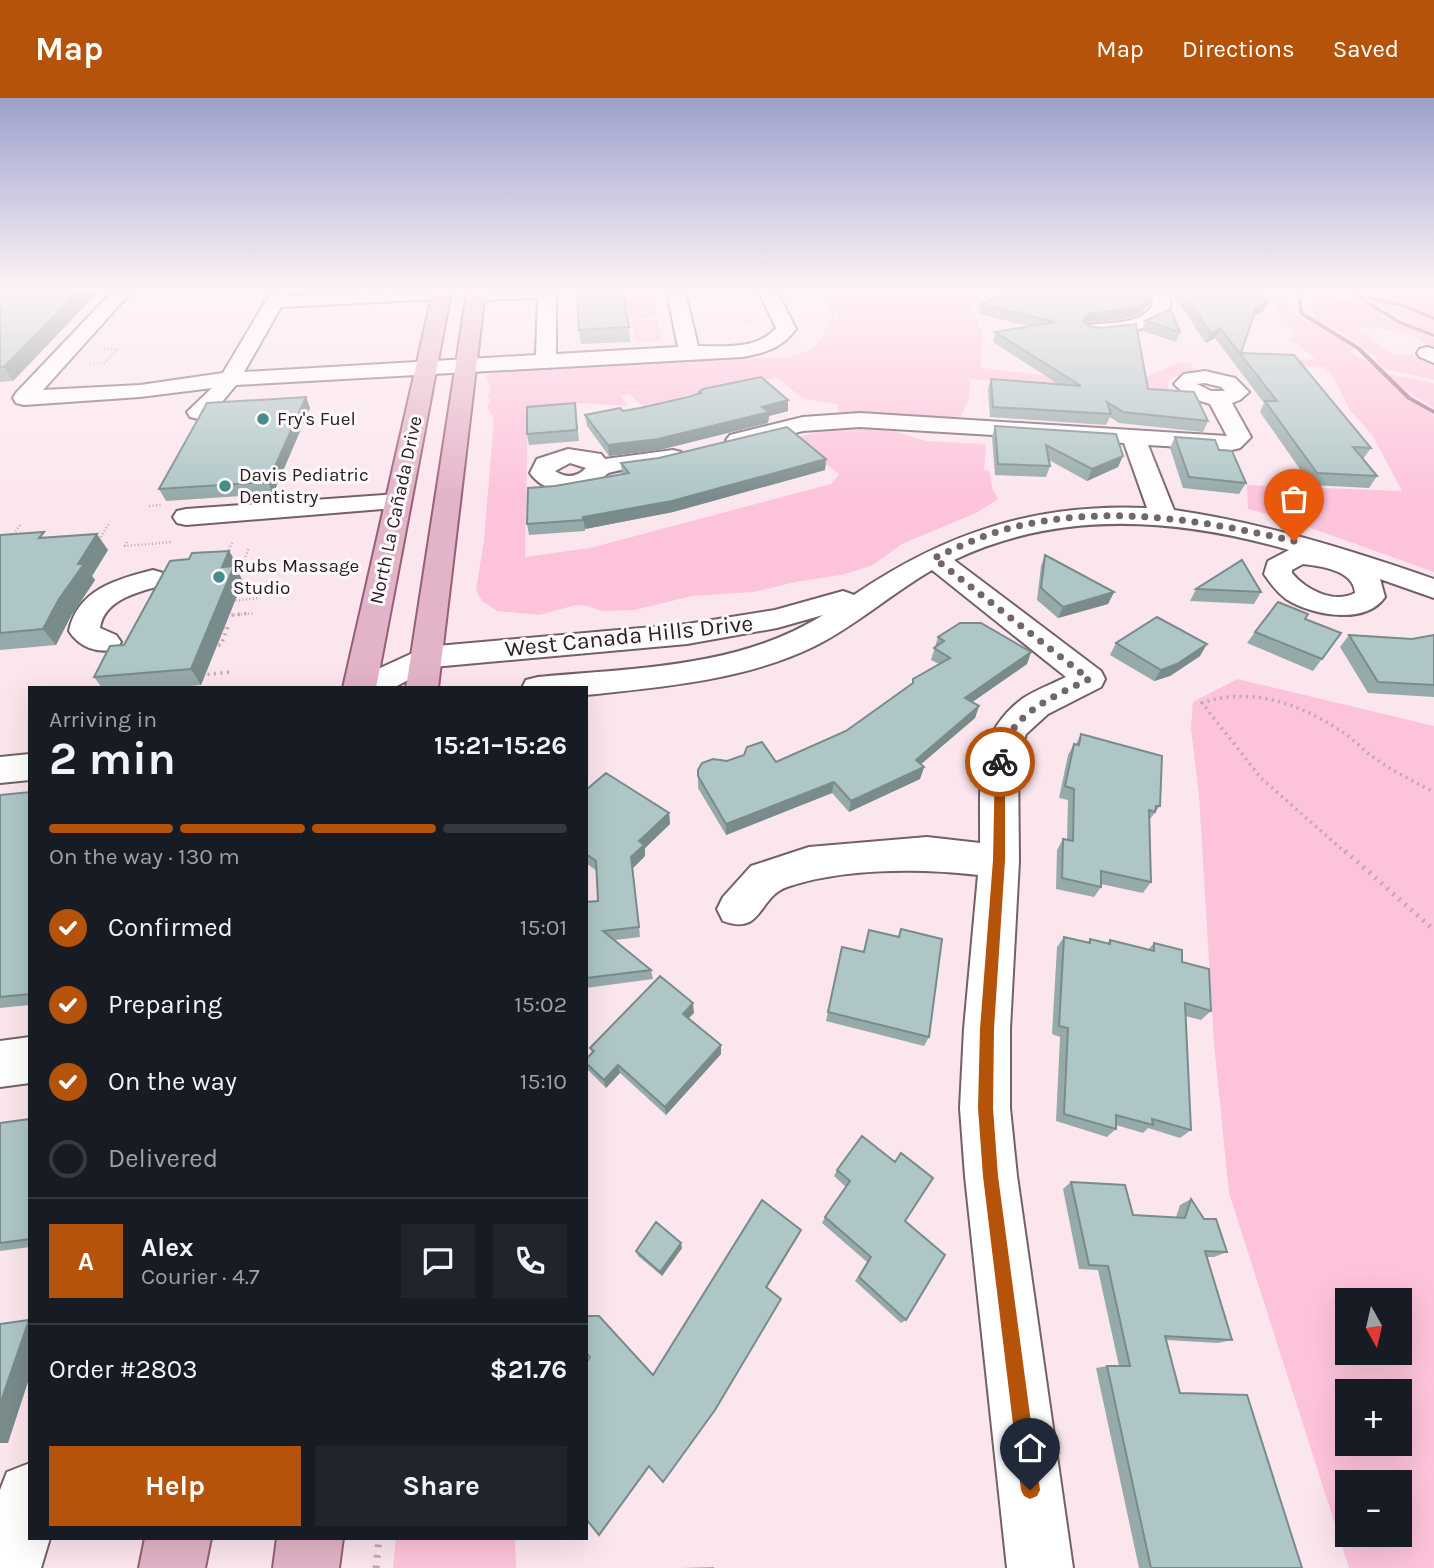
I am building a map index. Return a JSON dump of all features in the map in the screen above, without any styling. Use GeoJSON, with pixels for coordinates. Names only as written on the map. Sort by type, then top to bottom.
{"type":"FeatureCollection","features":[{"type":"Feature","properties":{"kind":"main road","name":"North La Cañada Drive"},"geometry":{"type":"LineString","coordinates":[[359,686],[427,361]]}},
{"type":"Feature","properties":{"kind":"main road","name":"North La Cañada Drive"},"geometry":{"type":"LineString","coordinates":[[424,673],[468,361]]}},
{"type":"Feature","properties":{"kind":"main road"},"geometry":{"type":"LineString","coordinates":[[172,1568],[178,1540]]}},
{"type":"Feature","properties":{"kind":"main road"},"geometry":{"type":"LineString","coordinates":[[306,1568],[310,1540]]}},
{"type":"Feature","properties":{"kind":"street"},"geometry":{"type":"LineString","coordinates":[[58,361],[24,398],[140,391],[228,379],[552,361]]}},
{"type":"Feature","properties":{"kind":"street"},"geometry":{"type":"LineString","coordinates":[[198,412],[210,405],[239,361]]}},
{"type":"Feature","properties":{"kind":"street"},"geometry":{"type":"LineString","coordinates":[[599,467],[659,460],[788,428],[836,420],[900,421],[1222,444],[1239,437],[1218,398]]}},
{"type":"Feature","properties":{"kind":"street"},"geometry":{"type":"LineString","coordinates":[[1134,438],[1163,517]]}},
{"type":"Feature","properties":{"kind":"street"},"geometry":{"type":"LineString","coordinates":[[186,517],[398,502]]}},
{"type":"Feature","properties":{"kind":"street","name":"West Canada Hills Drive"},"geometry":{"type":"LineString","coordinates":[[556,686],[665,674],[773,652],[823,630],[894,581],[934,558],[1003,530],[1035,523],[1090,517],[1163,517],[1251,531],[1434,589]]}},
{"type":"Feature","properties":{"kind":"street"},"geometry":{"type":"LineString","coordinates":[[934,558],[1089,679],[1036,706],[1012,729],[1000,758],[999,860],[987,1029],[985,1108],[991,1176],[1040,1568]]}},
{"type":"Feature","properties":{"kind":"street"},"geometry":{"type":"LineString","coordinates":[[105,642],[92,638],[84,631],[84,623],[94,605],[121,588],[153,579]]}},
{"type":"Feature","properties":{"kind":"street","name":"West Canada Hills Drive"},"geometry":{"type":"LineString","coordinates":[[374,686],[424,673],[740,626],[813,609],[894,581]]}},
{"type":"Feature","properties":{"kind":"street"},"geometry":{"type":"LineString","coordinates":[[0,770],[28,767]]}},
{"type":"Feature","properties":{"kind":"street"},"geometry":{"type":"LineString","coordinates":[[738,909],[765,878],[809,863],[927,853],[999,860]]}},
{"type":"Feature","properties":{"kind":"street"},"geometry":{"type":"LineString","coordinates":[[0,1064],[28,1060]]}},
{"type":"Feature","properties":{"kind":"street"},"geometry":{"type":"LineString","coordinates":[[8,1568],[28,1502]]}},
{"type":"Feature","properties":{"kind":"path"},"geometry":{"type":"LineString","coordinates":[[94,364],[97,361]]}},
{"type":"Feature","properties":{"kind":"path"},"geometry":{"type":"LineString","coordinates":[[97,544],[110,522]]}},
{"type":"Feature","properties":{"kind":"path"},"geometry":{"type":"LineString","coordinates":[[6,544],[21,524]]}},
{"type":"Feature","properties":{"kind":"path"},"geometry":{"type":"LineString","coordinates":[[228,553],[233,541]]}},
{"type":"Feature","properties":{"kind":"path"},"geometry":{"type":"LineString","coordinates":[[127,542],[125,546],[173,542]]}},
{"type":"Feature","properties":{"kind":"path"},"geometry":{"type":"LineString","coordinates":[[249,548],[233,587],[265,584]]}},
{"type":"Feature","properties":{"kind":"path"},"geometry":{"type":"LineString","coordinates":[[232,564],[242,564]]}},
{"type":"Feature","properties":{"kind":"path"},"geometry":{"type":"LineString","coordinates":[[238,572],[270,570]]}},
{"type":"Feature","properties":{"kind":"path"},"geometry":{"type":"LineString","coordinates":[[230,594],[227,601],[260,598]]}},
{"type":"Feature","properties":{"kind":"path"},"geometry":{"type":"LineString","coordinates":[[213,637],[209,647],[221,645],[228,626],[217,627],[224,608]]}},
{"type":"Feature","properties":{"kind":"path"},"geometry":{"type":"LineString","coordinates":[[221,616],[254,613]]}},
{"type":"Feature","properties":{"kind":"path"},"geometry":{"type":"LineString","coordinates":[[202,666],[198,675],[232,672]]}},
{"type":"Feature","properties":{"kind":"path"},"geometry":{"type":"LineString","coordinates":[[1434,792],[1373,757],[1344,733],[1272,698],[1243,695],[1215,697],[1202,703],[1261,778],[1434,930]]}},
{"type":"Feature","properties":{"kind":"path"},"geometry":{"type":"LineString","coordinates":[[376,1568],[379,1540]]}},
{"type":"Feature","properties":{"kind":"shaded area"},"geometry":{"type":"Polygon","coordinates":[[[684,361],[981,361],[981,368],[1127,385],[1177,363],[1191,363],[1194,372],[1171,378],[1167,383],[1169,389],[970,379],[969,398],[959,420],[839,414],[837,404],[804,399],[777,378],[735,384],[642,406],[629,394],[621,396],[628,406],[581,403],[528,407],[525,557],[590,548],[831,484],[839,474],[792,438],[820,432],[873,429],[894,431],[926,441],[986,444],[984,470],[989,471],[998,499],[978,512],[902,544],[873,565],[842,575],[753,592],[692,596],[634,610],[602,611],[576,605],[539,615],[497,611],[482,601],[476,590],[484,540],[494,419],[487,407],[490,400],[487,396],[491,387],[486,379],[488,374],[497,370],[684,361]]]}},
{"type":"Feature","properties":{"kind":"shaded area"},"geometry":{"type":"Polygon","coordinates":[[[1365,361],[1375,366],[1399,392],[1434,415],[1434,572],[1280,517],[1248,509],[1247,485],[1402,491],[1373,436],[1350,410],[1333,377],[1324,367],[1261,363],[1365,361]]]}},
{"type":"Feature","properties":{"kind":"shaded area"},"geometry":{"type":"Polygon","coordinates":[[[1377,361],[1434,361],[1434,380],[1386,369],[1377,361]]]}},
{"type":"Feature","properties":{"kind":"shaded area"},"geometry":{"type":"Polygon","coordinates":[[[1388,374],[1434,383],[1434,408],[1398,385],[1388,374]]]}},
{"type":"Feature","properties":{"kind":"shaded area"},"geometry":{"type":"Polygon","coordinates":[[[1237,679],[1434,726],[1434,1568],[1349,1568],[1342,1547],[1412,1547],[1412,1470],[1335,1470],[1335,1524],[1229,1193],[1214,1043],[1199,795],[1191,728],[1193,702],[1237,679]]]}},
{"type":"Feature","properties":{"kind":"shaded area"},"geometry":{"type":"Polygon","coordinates":[[[396,1540],[515,1540],[516,1568],[393,1568],[396,1540]]]}},
{"type":"Feature","properties":{"kind":"building"},"geometry":{"type":"Polygon","coordinates":[[[0,361],[10,361],[4,367],[0,367],[0,361]]]}},
{"type":"Feature","properties":{"kind":"building"},"geometry":{"type":"Polygon","coordinates":[[[1041,361],[1143,361],[1148,389],[1194,392],[1208,421],[1123,412],[1107,402],[1111,414],[993,407],[991,379],[1081,386],[1041,361]]]}},
{"type":"Feature","properties":{"kind":"building"},"geometry":{"type":"Polygon","coordinates":[[[1245,361],[1299,361],[1371,448],[1353,447],[1377,476],[1317,473],[1265,401],[1277,401],[1245,361]]]}},
{"type":"Feature","properties":{"kind":"building"},"geometry":{"type":"Polygon","coordinates":[[[761,377],[788,400],[762,407],[769,412],[658,439],[608,445],[585,415],[620,408],[623,411],[640,408],[688,397],[701,393],[699,392],[703,389],[761,377]]]}},
{"type":"Feature","properties":{"kind":"building"},"geometry":{"type":"Polygon","coordinates":[[[306,397],[268,482],[159,489],[207,403],[306,397]]]}},
{"type":"Feature","properties":{"kind":"building"},"geometry":{"type":"Polygon","coordinates":[[[575,403],[577,430],[527,434],[527,407],[575,403]]]}},
{"type":"Feature","properties":{"kind":"building"},"geometry":{"type":"Polygon","coordinates":[[[995,426],[1116,434],[1123,456],[1092,469],[1046,445],[1050,466],[998,464],[995,426]]]}},
{"type":"Feature","properties":{"kind":"building"},"geometry":{"type":"Polygon","coordinates":[[[787,427],[826,459],[672,501],[583,517],[583,520],[527,524],[528,488],[629,473],[621,463],[659,458],[787,427]]]}},
{"type":"Feature","properties":{"kind":"building"},"geometry":{"type":"Polygon","coordinates":[[[1175,437],[1215,440],[1219,450],[1232,451],[1246,483],[1189,477],[1175,437]]]}},
{"type":"Feature","properties":{"kind":"building"},"geometry":{"type":"Polygon","coordinates":[[[44,532],[39,538],[97,534],[78,564],[84,564],[59,599],[43,629],[0,633],[0,535],[44,532]]]}},
{"type":"Feature","properties":{"kind":"building"},"geometry":{"type":"Polygon","coordinates":[[[229,551],[222,567],[234,566],[191,669],[94,677],[110,646],[124,645],[170,561],[189,559],[192,553],[229,551]]]}},
{"type":"Feature","properties":{"kind":"building"},"geometry":{"type":"Polygon","coordinates":[[[1045,555],[1114,592],[1063,607],[1041,588],[1045,555]]]}},
{"type":"Feature","properties":{"kind":"building"},"geometry":{"type":"Polygon","coordinates":[[[1242,560],[1261,592],[1196,589],[1242,560]]]}},
{"type":"Feature","properties":{"kind":"building"},"geometry":{"type":"Polygon","coordinates":[[[1278,602],[1308,614],[1305,619],[1341,633],[1322,659],[1255,632],[1278,602]]]}},
{"type":"Feature","properties":{"kind":"building"},"geometry":{"type":"Polygon","coordinates":[[[1157,617],[1207,644],[1177,664],[1161,670],[1116,643],[1157,617]]]}},
{"type":"Feature","properties":{"kind":"building"},"geometry":{"type":"Polygon","coordinates":[[[960,623],[981,623],[1031,652],[965,698],[979,706],[916,760],[924,767],[851,801],[834,782],[726,824],[698,776],[702,763],[713,759],[727,761],[744,755],[747,747],[762,742],[776,762],[846,731],[913,683],[913,679],[950,658],[934,648],[944,641],[938,637],[960,623]]]}},
{"type":"Feature","properties":{"kind":"building"},"geometry":{"type":"Polygon","coordinates":[[[1349,635],[1412,639],[1434,635],[1434,685],[1378,682],[1349,635]]]}},
{"type":"Feature","properties":{"kind":"building"},"geometry":{"type":"Polygon","coordinates":[[[1081,734],[1162,756],[1160,806],[1156,806],[1155,812],[1149,810],[1151,882],[1101,871],[1101,887],[1062,878],[1063,839],[1073,841],[1074,789],[1065,786],[1074,744],[1079,745],[1081,734]]]}},
{"type":"Feature","properties":{"kind":"building"},"geometry":{"type":"Polygon","coordinates":[[[606,773],[669,813],[639,841],[644,845],[631,857],[639,927],[603,931],[651,970],[588,978],[588,902],[598,901],[596,861],[588,855],[588,788],[606,773]]]}},
{"type":"Feature","properties":{"kind":"building"},"geometry":{"type":"Polygon","coordinates":[[[28,792],[28,994],[0,997],[0,795],[28,792]]]}},
{"type":"Feature","properties":{"kind":"building"},"geometry":{"type":"Polygon","coordinates":[[[901,929],[942,939],[929,1037],[828,1012],[842,947],[864,952],[869,930],[899,937],[901,929]]]}},
{"type":"Feature","properties":{"kind":"building"},"geometry":{"type":"Polygon","coordinates":[[[1064,937],[1090,943],[1090,939],[1110,944],[1110,940],[1154,951],[1154,943],[1182,950],[1182,962],[1209,969],[1211,1011],[1185,1003],[1191,1130],[1152,1119],[1153,1125],[1116,1115],[1116,1129],[1064,1114],[1068,1028],[1059,1026],[1064,937]]]}},
{"type":"Feature","properties":{"kind":"building"},"geometry":{"type":"Polygon","coordinates":[[[660,976],[693,1003],[683,1014],[721,1045],[665,1107],[618,1065],[604,1080],[588,1065],[588,1057],[594,1051],[590,1048],[660,976]]]}},
{"type":"Feature","properties":{"kind":"building"},"geometry":{"type":"Polygon","coordinates":[[[28,1119],[28,1239],[0,1243],[0,1123],[28,1119]]]}},
{"type":"Feature","properties":{"kind":"building"},"geometry":{"type":"Polygon","coordinates":[[[862,1136],[895,1162],[901,1153],[933,1178],[905,1221],[945,1255],[906,1320],[859,1277],[871,1257],[825,1217],[850,1181],[837,1170],[862,1136]]]}},
{"type":"Feature","properties":{"kind":"building"},"geometry":{"type":"Polygon","coordinates":[[[1071,1182],[1125,1185],[1133,1215],[1185,1218],[1191,1199],[1204,1219],[1216,1219],[1227,1252],[1205,1251],[1232,1340],[1165,1336],[1180,1393],[1247,1395],[1302,1568],[1151,1568],[1107,1366],[1130,1366],[1108,1266],[1089,1265],[1071,1182]]]}},
{"type":"Feature","properties":{"kind":"building"},"geometry":{"type":"Polygon","coordinates":[[[762,1200],[801,1230],[766,1287],[781,1299],[715,1410],[663,1482],[649,1466],[599,1535],[588,1521],[588,1316],[599,1316],[653,1375],[762,1200]]]}},
{"type":"Feature","properties":{"kind":"building"},"geometry":{"type":"Polygon","coordinates":[[[656,1222],[681,1243],[660,1272],[636,1251],[656,1222]]]}},
{"type":"Feature","properties":{"kind":"building"},"geometry":{"type":"Polygon","coordinates":[[[28,1320],[0,1404],[0,1324],[28,1320]]]}},
{"type":"Feature","properties":{"kind":"waterway"},"geometry":{"type":"LineString","coordinates":[[1371,361],[1409,398],[1434,412]]}},
{"type":"Feature","properties":{"kind":"way so far"},"geometry":{"type":"LineString","coordinates":[[1000,762],[1012,729],[1036,706],[1089,679],[934,558],[1003,530],[1035,523],[1090,517],[1163,517],[1237,528],[1294,541]]}},
{"type":"Feature","properties":{"kind":"place","name":"Fry's Fuel"},"geometry":{"type":"Point","coordinates":[263,419]}},
{"type":"Feature","properties":{"kind":"place","name":"Davis Pediatric Dentistry"},"geometry":{"type":"Point","coordinates":[225,486]}},
{"type":"Feature","properties":{"kind":"place","name":"Rubs Massage Studio"},"geometry":{"type":"Point","coordinates":[219,577]}},
{"type":"Feature","properties":{"kind":"route"},"geometry":{"type":"LineString","coordinates":[[1000,762],[999,860],[987,1029],[985,1108],[1030,1490]]}}]}
